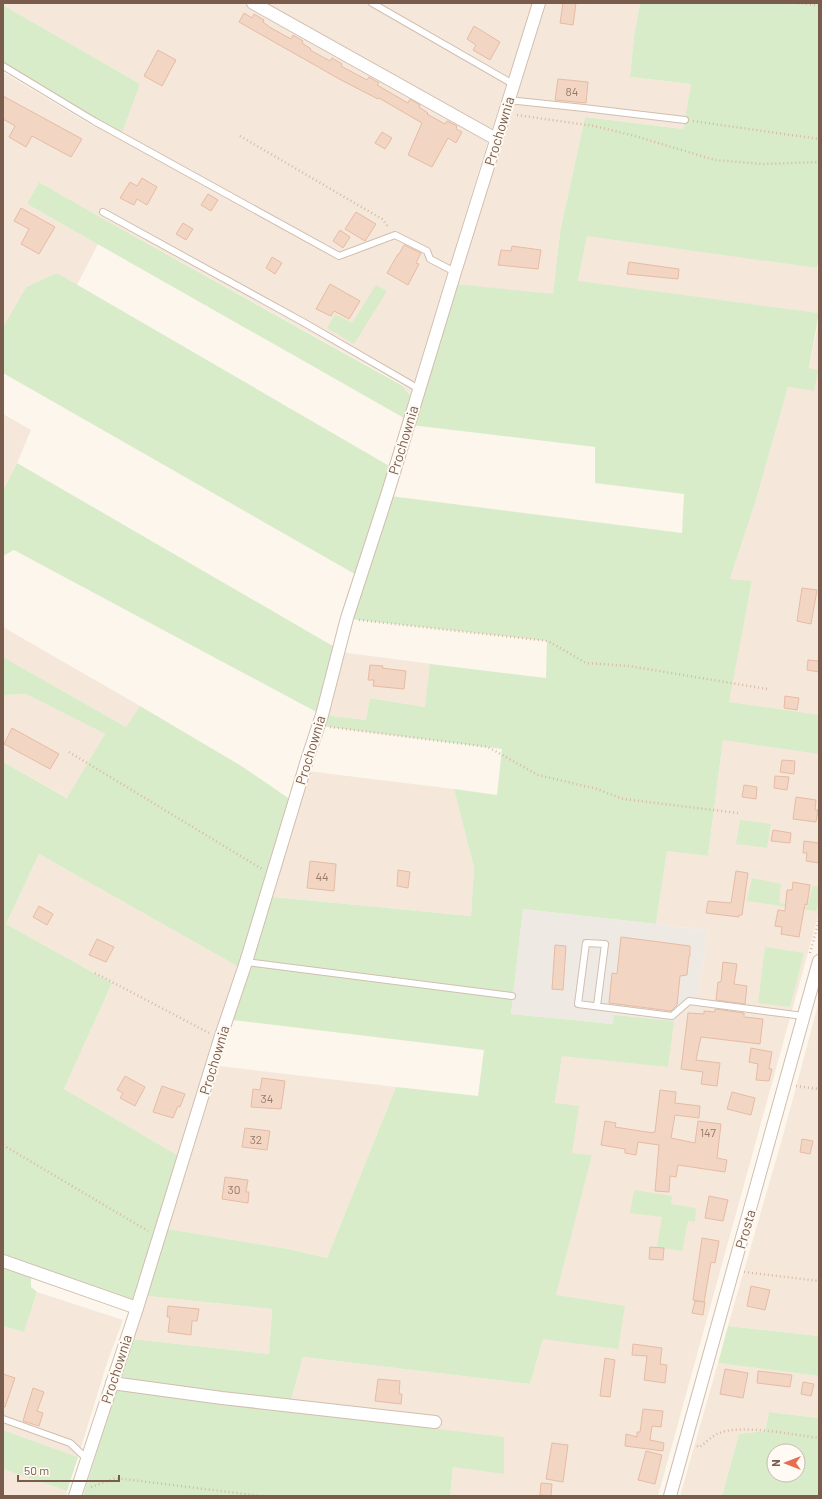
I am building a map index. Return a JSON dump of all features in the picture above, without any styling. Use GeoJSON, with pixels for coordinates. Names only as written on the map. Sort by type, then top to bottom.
{"type":"FeatureCollection","features":[{"type":"Feature","properties":{"kind":"street"},"geometry":{"type":"LineString","coordinates":[[253,3],[496,138]]}},
{"type":"Feature","properties":{"kind":"street","name":"Prochownia"},"geometry":{"type":"LineString","coordinates":[[76,1494],[137,1308],[220,1039],[246,962],[318,725],[346,618],[388,492],[418,389],[539,3]]}},
{"type":"Feature","properties":{"kind":"street","name":"Prosta"},"geometry":{"type":"LineString","coordinates":[[670,1496],[819,961]]}},
{"type":"Feature","properties":{"kind":"street"},"geometry":{"type":"LineString","coordinates":[[3,1261],[137,1308]]}},
{"type":"Feature","properties":{"kind":"street"},"geometry":{"type":"LineString","coordinates":[[112,1383],[222,1398],[435,1422]]}},
{"type":"Feature","properties":{"kind":"lane"},"geometry":{"type":"LineString","coordinates":[[372,3],[513,84]]}},
{"type":"Feature","properties":{"kind":"lane"},"geometry":{"type":"LineString","coordinates":[[3,66],[94,121],[339,256],[395,235],[427,251],[430,259],[455,272]]}},
{"type":"Feature","properties":{"kind":"lane"},"geometry":{"type":"LineString","coordinates":[[508,100],[592,108],[685,120]]}},
{"type":"Feature","properties":{"kind":"lane"},"geometry":{"type":"LineString","coordinates":[[103,212],[303,322],[418,389]]}},
{"type":"Feature","properties":{"kind":"lane"},"geometry":{"type":"LineString","coordinates":[[598,1006],[605,944],[586,943],[578,1004],[672,1016],[689,1002],[803,1016]]}},
{"type":"Feature","properties":{"kind":"lane"},"geometry":{"type":"LineString","coordinates":[[246,962],[512,996]]}},
{"type":"Feature","properties":{"kind":"lane"},"geometry":{"type":"LineString","coordinates":[[3,1419],[70,1443],[87,1459]]}},
{"type":"Feature","properties":{"kind":"path"},"geometry":{"type":"LineString","coordinates":[[798,3],[819,6]]}},
{"type":"Feature","properties":{"kind":"path"},"geometry":{"type":"LineString","coordinates":[[504,113],[594,126],[635,136],[715,160],[763,164],[819,162]]}},
{"type":"Feature","properties":{"kind":"path"},"geometry":{"type":"LineString","coordinates":[[685,120],[819,139]]}},
{"type":"Feature","properties":{"kind":"path"},"geometry":{"type":"LineString","coordinates":[[240,136],[382,219],[395,235]]}},
{"type":"Feature","properties":{"kind":"path"},"geometry":{"type":"LineString","coordinates":[[346,618],[548,642],[586,663],[629,666],[767,689]]}},
{"type":"Feature","properties":{"kind":"path"},"geometry":{"type":"LineString","coordinates":[[318,725],[488,747],[538,776],[597,789],[623,799],[738,813]]}},
{"type":"Feature","properties":{"kind":"path"},"geometry":{"type":"LineString","coordinates":[[69,752],[272,876]]}},
{"type":"Feature","properties":{"kind":"path"},"geometry":{"type":"LineString","coordinates":[[95,973],[220,1039]]}},
{"type":"Feature","properties":{"kind":"path"},"geometry":{"type":"LineString","coordinates":[[785,1084],[819,1089]]}},
{"type":"Feature","properties":{"kind":"path"},"geometry":{"type":"LineString","coordinates":[[3,1145],[159,1238]]}},
{"type":"Feature","properties":{"kind":"path"},"geometry":{"type":"LineString","coordinates":[[733,1271],[819,1281]]}},
{"type":"Feature","properties":{"kind":"path"},"geometry":{"type":"LineString","coordinates":[[684,1443],[700,1447],[716,1434],[731,1429],[819,1438]]}},
{"type":"Feature","properties":{"kind":"path"},"geometry":{"type":"LineString","coordinates":[[76,1494],[116,1478],[261,1496]]}},
{"type":"Feature","properties":{"kind":"shaded area"},"geometry":{"type":"Polygon","coordinates":[[[3,3],[532,3],[410,395],[403,385],[39,182],[27,204],[98,244],[77,285],[57,273],[26,287],[3,327],[3,72],[93,126],[94,121],[140,84],[3,5],[3,3]]]}},
{"type":"Feature","properties":{"kind":"shaded area"},"geometry":{"type":"Polygon","coordinates":[[[545,3],[640,3],[634,36],[630,77],[691,84],[683,129],[585,117],[560,232],[553,295],[455,284],[545,3]]]}},
{"type":"Feature","properties":{"kind":"shaded area"},"geometry":{"type":"Polygon","coordinates":[[[587,235],[818,268],[819,259],[819,313],[578,282],[587,235]]]}},
{"type":"Feature","properties":{"kind":"shaded area"},"geometry":{"type":"Polygon","coordinates":[[[819,318],[819,913],[658,1496],[450,1496],[453,1467],[288,1411],[303,1357],[530,1384],[554,1301],[592,1155],[572,1153],[555,1104],[562,1055],[613,1024],[614,1015],[677,1021],[679,1008],[696,1010],[708,930],[656,924],[667,851],[708,856],[728,702],[752,582],[730,579],[756,500],[788,387],[814,391],[809,369],[819,318]]]}},
{"type":"Feature","properties":{"kind":"shaded area"},"geometry":{"type":"Polygon","coordinates":[[[3,414],[31,430],[17,463],[3,490],[3,414]]]}},
{"type":"Feature","properties":{"kind":"shaded area"},"geometry":{"type":"Polygon","coordinates":[[[3,627],[140,706],[126,727],[3,657],[3,627]]]}},
{"type":"Feature","properties":{"kind":"shaded area"},"geometry":{"type":"Polygon","coordinates":[[[340,652],[432,664],[425,707],[370,698],[366,720],[324,715],[340,652]]]}},
{"type":"Feature","properties":{"kind":"shaded area"},"geometry":{"type":"Polygon","coordinates":[[[26,694],[105,734],[68,798],[3,762],[3,695],[26,694]]]}},
{"type":"Feature","properties":{"kind":"shaded area"},"geometry":{"type":"Polygon","coordinates":[[[307,771],[454,789],[474,868],[471,916],[273,897],[307,771]]]}},
{"type":"Feature","properties":{"kind":"shaded area"},"geometry":{"type":"Polygon","coordinates":[[[39,854],[244,970],[184,1159],[64,1089],[112,983],[6,924],[39,854]]]}},
{"type":"Feature","properties":{"kind":"shaded area"},"geometry":{"type":"Polygon","coordinates":[[[523,909],[708,930],[696,1010],[679,1009],[677,1021],[614,1015],[613,1024],[511,1014],[523,909]]]}},
{"type":"Feature","properties":{"kind":"shaded area"},"geometry":{"type":"Polygon","coordinates":[[[819,1001],[819,1336],[728,1326],[784,1132],[819,1001]]]}},
{"type":"Feature","properties":{"kind":"shaded area"},"geometry":{"type":"Polygon","coordinates":[[[219,1066],[396,1087],[327,1258],[288,1249],[168,1229],[219,1066]]]}},
{"type":"Feature","properties":{"kind":"shaded area"},"geometry":{"type":"Polygon","coordinates":[[[37,1292],[123,1320],[107,1363],[78,1457],[3,1430],[3,1326],[24,1332],[37,1292]]]}},
{"type":"Feature","properties":{"kind":"shaded area"},"geometry":{"type":"Polygon","coordinates":[[[147,1296],[272,1309],[269,1354],[132,1339],[147,1296]]]}},
{"type":"Feature","properties":{"kind":"shaded area"},"geometry":{"type":"Polygon","coordinates":[[[718,1363],[819,1376],[819,1418],[769,1412],[765,1431],[739,1434],[722,1496],[680,1496],[718,1363]]]}},
{"type":"Feature","properties":{"kind":"shaded area"},"geometry":{"type":"Polygon","coordinates":[[[3,1469],[67,1491],[66,1496],[3,1496],[3,1469]]]}},
{"type":"Feature","properties":{"kind":"green space"},"geometry":{"type":"Polygon","coordinates":[[[640,3],[819,3],[819,259],[817,268],[587,236],[578,281],[819,313],[809,368],[818,370],[814,391],[788,387],[756,500],[730,579],[752,581],[729,702],[819,715],[819,754],[723,740],[708,856],[667,851],[656,924],[523,909],[511,1014],[613,1024],[614,1015],[674,1021],[668,1067],[562,1056],[555,1103],[579,1106],[572,1153],[592,1155],[556,1295],[625,1306],[618,1349],[543,1339],[530,1384],[303,1357],[288,1411],[504,1437],[504,1474],[453,1467],[450,1496],[83,1496],[132,1339],[269,1354],[272,1309],[147,1296],[168,1229],[288,1249],[327,1258],[396,1087],[478,1096],[484,1050],[232,1020],[273,897],[471,916],[474,868],[454,789],[497,795],[502,749],[321,726],[324,715],[366,720],[370,698],[425,707],[430,664],[546,678],[547,641],[351,619],[390,496],[682,533],[684,494],[595,483],[595,447],[411,425],[455,284],[553,294],[560,232],[585,117],[683,129],[691,84],[630,77],[634,36],[640,3]]]}},
{"type":"Feature","properties":{"kind":"green space"},"geometry":{"type":"Polygon","coordinates":[[[3,5],[140,84],[121,135],[94,121],[89,114],[3,62],[3,5]]]}},
{"type":"Feature","properties":{"kind":"green space"},"geometry":{"type":"Polygon","coordinates":[[[39,182],[403,386],[410,395],[404,418],[27,204],[39,182]]]}},
{"type":"Feature","properties":{"kind":"green space"},"geometry":{"type":"Polygon","coordinates":[[[57,273],[391,467],[360,577],[3,373],[3,327],[26,287],[57,273]]]}},
{"type":"Feature","properties":{"kind":"green space"},"geometry":{"type":"Polygon","coordinates":[[[376,285],[387,291],[354,344],[327,328],[335,314],[352,323],[376,285]]]}},
{"type":"Feature","properties":{"kind":"green space"},"geometry":{"type":"Polygon","coordinates":[[[17,463],[338,649],[322,715],[14,550],[3,556],[3,490],[17,463]]]}},
{"type":"Feature","properties":{"kind":"green space"},"geometry":{"type":"Polygon","coordinates":[[[3,657],[126,727],[140,706],[243,767],[294,802],[244,970],[39,854],[6,924],[112,983],[64,1089],[184,1159],[137,1308],[3,1261],[3,762],[67,798],[105,734],[26,694],[3,695],[3,657]]]}},
{"type":"Feature","properties":{"kind":"green space"},"geometry":{"type":"Polygon","coordinates":[[[740,820],[771,824],[767,848],[736,844],[740,820]]]}},
{"type":"Feature","properties":{"kind":"green space"},"geometry":{"type":"Polygon","coordinates":[[[752,878],[781,884],[779,903],[807,907],[813,886],[819,887],[819,900],[816,911],[747,901],[752,878]]]}},
{"type":"Feature","properties":{"kind":"green space"},"geometry":{"type":"Polygon","coordinates":[[[765,947],[804,953],[790,1007],[758,1003],[765,947]]]}},
{"type":"Feature","properties":{"kind":"green space"},"geometry":{"type":"Polygon","coordinates":[[[634,1190],[672,1196],[671,1204],[696,1208],[695,1222],[688,1221],[682,1251],[657,1247],[662,1217],[630,1213],[634,1190]]]}},
{"type":"Feature","properties":{"kind":"green space"},"geometry":{"type":"Polygon","coordinates":[[[3,1268],[31,1278],[31,1287],[37,1292],[24,1332],[3,1326],[3,1268]]]}},
{"type":"Feature","properties":{"kind":"green space"},"geometry":{"type":"Polygon","coordinates":[[[728,1326],[819,1336],[819,1376],[718,1363],[728,1326]]]}},
{"type":"Feature","properties":{"kind":"green space"},"geometry":{"type":"Polygon","coordinates":[[[769,1412],[819,1418],[819,1496],[722,1496],[739,1434],[765,1431],[769,1412]]]}},
{"type":"Feature","properties":{"kind":"green space"},"geometry":{"type":"Polygon","coordinates":[[[3,1430],[78,1457],[67,1491],[3,1469],[3,1430]]]}},
{"type":"Feature","properties":{"kind":"building"},"geometry":{"type":"Polygon","coordinates":[[[563,3],[576,3],[573,25],[560,23],[563,3]]]}},
{"type":"Feature","properties":{"kind":"building"},"geometry":{"type":"Polygon","coordinates":[[[244,13],[252,18],[254,14],[264,20],[263,22],[271,28],[291,39],[293,35],[303,41],[302,43],[311,49],[310,50],[330,61],[332,58],[342,64],[341,66],[367,80],[369,77],[379,83],[377,85],[408,103],[410,99],[420,105],[419,107],[428,113],[427,114],[445,124],[447,121],[457,126],[456,129],[462,132],[456,143],[448,138],[432,167],[408,155],[422,123],[379,98],[378,99],[341,80],[239,22],[244,13]]]}},
{"type":"Feature","properties":{"kind":"building"},"geometry":{"type":"Polygon","coordinates":[[[474,26],[500,42],[490,60],[473,50],[476,45],[467,39],[474,26]]]}},
{"type":"Feature","properties":{"kind":"building"},"geometry":{"type":"Polygon","coordinates":[[[158,50],[176,60],[162,86],[144,76],[158,50]]]}},
{"type":"Feature","properties":{"kind":"building"},"geometry":{"type":"Polygon","coordinates":[[[558,79],[588,82],[586,103],[555,100],[558,79]]]}},
{"type":"Feature","properties":{"kind":"building"},"geometry":{"type":"Polygon","coordinates":[[[3,96],[82,139],[71,157],[32,136],[26,147],[9,137],[15,126],[3,119],[3,96]]]}},
{"type":"Feature","properties":{"kind":"building"},"geometry":{"type":"Polygon","coordinates":[[[382,132],[392,138],[385,149],[375,143],[382,132]]]}},
{"type":"Feature","properties":{"kind":"building"},"geometry":{"type":"Polygon","coordinates":[[[142,178],[157,187],[147,205],[137,199],[134,205],[120,198],[130,182],[137,186],[142,178]]]}},
{"type":"Feature","properties":{"kind":"building"},"geometry":{"type":"Polygon","coordinates":[[[208,194],[218,200],[211,211],[201,205],[208,194]]]}},
{"type":"Feature","properties":{"kind":"building"},"geometry":{"type":"Polygon","coordinates":[[[21,208],[55,227],[39,254],[21,244],[29,229],[14,221],[21,208]]]}},
{"type":"Feature","properties":{"kind":"building"},"geometry":{"type":"Polygon","coordinates":[[[356,212],[376,224],[365,241],[345,229],[356,212]]]}},
{"type":"Feature","properties":{"kind":"building"},"geometry":{"type":"Polygon","coordinates":[[[183,223],[193,229],[186,240],[176,234],[183,223]]]}},
{"type":"Feature","properties":{"kind":"building"},"geometry":{"type":"Polygon","coordinates":[[[340,230],[350,237],[343,248],[333,241],[340,230]]]}},
{"type":"Feature","properties":{"kind":"building"},"geometry":{"type":"Polygon","coordinates":[[[404,245],[421,253],[416,263],[419,264],[408,285],[387,273],[404,245]]]}},
{"type":"Feature","properties":{"kind":"building"},"geometry":{"type":"Polygon","coordinates":[[[512,246],[541,250],[538,269],[498,265],[501,250],[511,251],[512,246]]]}},
{"type":"Feature","properties":{"kind":"building"},"geometry":{"type":"Polygon","coordinates":[[[272,257],[282,263],[275,274],[266,268],[272,257]]]}},
{"type":"Feature","properties":{"kind":"building"},"geometry":{"type":"Polygon","coordinates":[[[629,262],[679,269],[678,279],[627,274],[629,262]]]}},
{"type":"Feature","properties":{"kind":"building"},"geometry":{"type":"Polygon","coordinates":[[[330,284],[360,301],[349,319],[334,311],[331,316],[316,309],[330,284]]]}},
{"type":"Feature","properties":{"kind":"building"},"geometry":{"type":"Polygon","coordinates":[[[802,588],[817,590],[811,624],[797,621],[802,588]]]}},
{"type":"Feature","properties":{"kind":"building"},"geometry":{"type":"Polygon","coordinates":[[[808,660],[819,661],[819,672],[807,670],[808,660]]]}},
{"type":"Feature","properties":{"kind":"building"},"geometry":{"type":"Polygon","coordinates":[[[370,665],[406,671],[404,689],[373,686],[374,680],[368,680],[370,665]]]}},
{"type":"Feature","properties":{"kind":"building"},"geometry":{"type":"Polygon","coordinates":[[[785,696],[799,698],[797,710],[784,708],[785,696]]]}},
{"type":"Feature","properties":{"kind":"building"},"geometry":{"type":"Polygon","coordinates":[[[12,728],[59,754],[50,769],[4,744],[12,728]]]}},
{"type":"Feature","properties":{"kind":"building"},"geometry":{"type":"Polygon","coordinates":[[[782,760],[795,761],[794,774],[780,772],[782,760]]]}},
{"type":"Feature","properties":{"kind":"building"},"geometry":{"type":"Polygon","coordinates":[[[775,776],[789,777],[787,790],[774,788],[775,776]]]}},
{"type":"Feature","properties":{"kind":"building"},"geometry":{"type":"Polygon","coordinates":[[[744,785],[757,787],[756,799],[742,797],[744,785]]]}},
{"type":"Feature","properties":{"kind":"building"},"geometry":{"type":"Polygon","coordinates":[[[796,797],[816,800],[815,810],[818,810],[816,822],[793,819],[796,797]]]}},
{"type":"Feature","properties":{"kind":"building"},"geometry":{"type":"Polygon","coordinates":[[[773,830],[791,833],[790,843],[771,841],[773,830]]]}},
{"type":"Feature","properties":{"kind":"building"},"geometry":{"type":"Polygon","coordinates":[[[804,841],[819,843],[819,863],[806,861],[807,853],[803,853],[804,841]]]}},
{"type":"Feature","properties":{"kind":"building"},"geometry":{"type":"Polygon","coordinates":[[[310,861],[336,864],[334,891],[307,888],[310,861]]]}},
{"type":"Feature","properties":{"kind":"building"},"geometry":{"type":"Polygon","coordinates":[[[398,870],[410,872],[408,888],[397,886],[398,870]]]}},
{"type":"Feature","properties":{"kind":"building"},"geometry":{"type":"Polygon","coordinates":[[[736,871],[748,873],[742,915],[739,915],[739,917],[706,913],[708,901],[731,903],[736,871]]]}},
{"type":"Feature","properties":{"kind":"building"},"geometry":{"type":"Polygon","coordinates":[[[793,882],[810,885],[807,905],[805,904],[799,937],[781,934],[782,927],[775,926],[778,910],[785,911],[787,890],[792,890],[793,882]]]}},
{"type":"Feature","properties":{"kind":"building"},"geometry":{"type":"Polygon","coordinates":[[[39,906],[53,914],[47,925],[33,917],[39,906]]]}},
{"type":"Feature","properties":{"kind":"building"},"geometry":{"type":"Polygon","coordinates":[[[621,937],[690,946],[687,975],[680,976],[677,1005],[671,1011],[609,1003],[612,973],[617,974],[621,937]]]}},
{"type":"Feature","properties":{"kind":"building"},"geometry":{"type":"Polygon","coordinates":[[[97,939],[114,947],[106,962],[89,955],[97,939]]]}},
{"type":"Feature","properties":{"kind":"building"},"geometry":{"type":"Polygon","coordinates":[[[555,945],[566,946],[563,990],[552,989],[555,945]]]}},
{"type":"Feature","properties":{"kind":"building"},"geometry":{"type":"Polygon","coordinates":[[[723,962],[737,964],[734,984],[747,986],[745,1004],[716,1000],[718,982],[721,982],[723,962]]]}},
{"type":"Feature","properties":{"kind":"building"},"geometry":{"type":"Polygon","coordinates":[[[715,1009],[744,1013],[744,1017],[763,1019],[760,1044],[701,1037],[696,1060],[720,1063],[717,1086],[701,1084],[703,1072],[681,1069],[688,1013],[704,1014],[704,1011],[715,1012],[715,1009]]]}},
{"type":"Feature","properties":{"kind":"building"},"geometry":{"type":"Polygon","coordinates":[[[751,1048],[772,1052],[769,1069],[772,1069],[769,1081],[756,1080],[758,1064],[749,1062],[751,1048]]]}},
{"type":"Feature","properties":{"kind":"building"},"geometry":{"type":"Polygon","coordinates":[[[125,1076],[145,1087],[135,1106],[120,1098],[123,1093],[117,1090],[125,1076]]]}},
{"type":"Feature","properties":{"kind":"building"},"geometry":{"type":"Polygon","coordinates":[[[262,1078],[285,1081],[281,1109],[251,1107],[253,1089],[260,1090],[262,1078]]]}},
{"type":"Feature","properties":{"kind":"building"},"geometry":{"type":"Polygon","coordinates":[[[162,1086],[185,1094],[180,1107],[178,1106],[173,1118],[153,1112],[162,1086]]]}},
{"type":"Feature","properties":{"kind":"building"},"geometry":{"type":"Polygon","coordinates":[[[660,1090],[676,1092],[675,1103],[700,1106],[699,1118],[675,1115],[671,1138],[695,1143],[698,1121],[721,1124],[717,1158],[727,1160],[725,1172],[678,1165],[676,1177],[670,1176],[669,1192],[655,1191],[659,1145],[638,1142],[636,1155],[625,1153],[625,1149],[601,1145],[605,1121],[616,1123],[615,1127],[653,1133],[655,1132],[660,1090]]]}},
{"type":"Feature","properties":{"kind":"building"},"geometry":{"type":"Polygon","coordinates":[[[732,1092],[755,1098],[751,1115],[727,1109],[732,1092]]]}},
{"type":"Feature","properties":{"kind":"building"},"geometry":{"type":"Polygon","coordinates":[[[245,1128],[270,1131],[267,1150],[242,1147],[245,1128]]]}},
{"type":"Feature","properties":{"kind":"building"},"geometry":{"type":"Polygon","coordinates":[[[802,1139],[813,1141],[810,1154],[800,1152],[802,1139]]]}},
{"type":"Feature","properties":{"kind":"building"},"geometry":{"type":"Polygon","coordinates":[[[225,1177],[248,1180],[246,1192],[249,1192],[248,1203],[222,1199],[225,1177]]]}},
{"type":"Feature","properties":{"kind":"building"},"geometry":{"type":"Polygon","coordinates":[[[709,1196],[728,1200],[723,1221],[705,1218],[709,1196]]]}},
{"type":"Feature","properties":{"kind":"building"},"geometry":{"type":"Polygon","coordinates":[[[702,1238],[719,1241],[715,1263],[711,1262],[704,1302],[693,1300],[702,1238]]]}},
{"type":"Feature","properties":{"kind":"building"},"geometry":{"type":"Polygon","coordinates":[[[650,1247],[664,1248],[663,1260],[649,1259],[650,1247]]]}},
{"type":"Feature","properties":{"kind":"building"},"geometry":{"type":"Polygon","coordinates":[[[751,1286],[770,1290],[765,1310],[747,1306],[751,1286]]]}},
{"type":"Feature","properties":{"kind":"building"},"geometry":{"type":"Polygon","coordinates":[[[695,1301],[705,1302],[703,1315],[692,1313],[695,1301]]]}},
{"type":"Feature","properties":{"kind":"building"},"geometry":{"type":"Polygon","coordinates":[[[168,1306],[199,1309],[197,1321],[192,1321],[191,1335],[168,1332],[170,1317],[167,1317],[168,1306]]]}},
{"type":"Feature","properties":{"kind":"building"},"geometry":{"type":"Polygon","coordinates":[[[633,1344],[662,1348],[660,1364],[667,1365],[665,1383],[644,1380],[647,1356],[632,1355],[633,1344]]]}},
{"type":"Feature","properties":{"kind":"building"},"geometry":{"type":"Polygon","coordinates":[[[605,1358],[615,1360],[610,1397],[600,1396],[605,1358]]]}},
{"type":"Feature","properties":{"kind":"building"},"geometry":{"type":"Polygon","coordinates":[[[725,1369],[748,1373],[743,1398],[720,1394],[725,1369]]]}},
{"type":"Feature","properties":{"kind":"building"},"geometry":{"type":"Polygon","coordinates":[[[758,1371],[792,1375],[790,1387],[757,1383],[758,1371]]]}},
{"type":"Feature","properties":{"kind":"building"},"geometry":{"type":"Polygon","coordinates":[[[3,1374],[15,1378],[5,1407],[3,1407],[3,1374]]]}},
{"type":"Feature","properties":{"kind":"building"},"geometry":{"type":"Polygon","coordinates":[[[378,1379],[400,1381],[399,1394],[402,1394],[401,1404],[375,1401],[378,1379]]]}},
{"type":"Feature","properties":{"kind":"building"},"geometry":{"type":"Polygon","coordinates":[[[803,1382],[814,1384],[811,1396],[801,1394],[803,1382]]]}},
{"type":"Feature","properties":{"kind":"building"},"geometry":{"type":"Polygon","coordinates":[[[33,1388],[44,1392],[37,1411],[43,1413],[39,1426],[23,1421],[33,1388]]]}},
{"type":"Feature","properties":{"kind":"building"},"geometry":{"type":"Polygon","coordinates":[[[643,1409],[663,1411],[661,1427],[652,1426],[650,1440],[664,1443],[663,1451],[625,1446],[626,1434],[637,1437],[637,1432],[640,1432],[643,1409]]]}},
{"type":"Feature","properties":{"kind":"building"},"geometry":{"type":"Polygon","coordinates":[[[552,1443],[568,1445],[563,1482],[546,1479],[552,1443]]]}},
{"type":"Feature","properties":{"kind":"building"},"geometry":{"type":"Polygon","coordinates":[[[646,1451],[662,1455],[655,1484],[638,1480],[646,1451]]]}},
{"type":"Feature","properties":{"kind":"building"},"geometry":{"type":"Polygon","coordinates":[[[541,1483],[552,1484],[551,1496],[540,1495],[541,1483]]]}}]}
